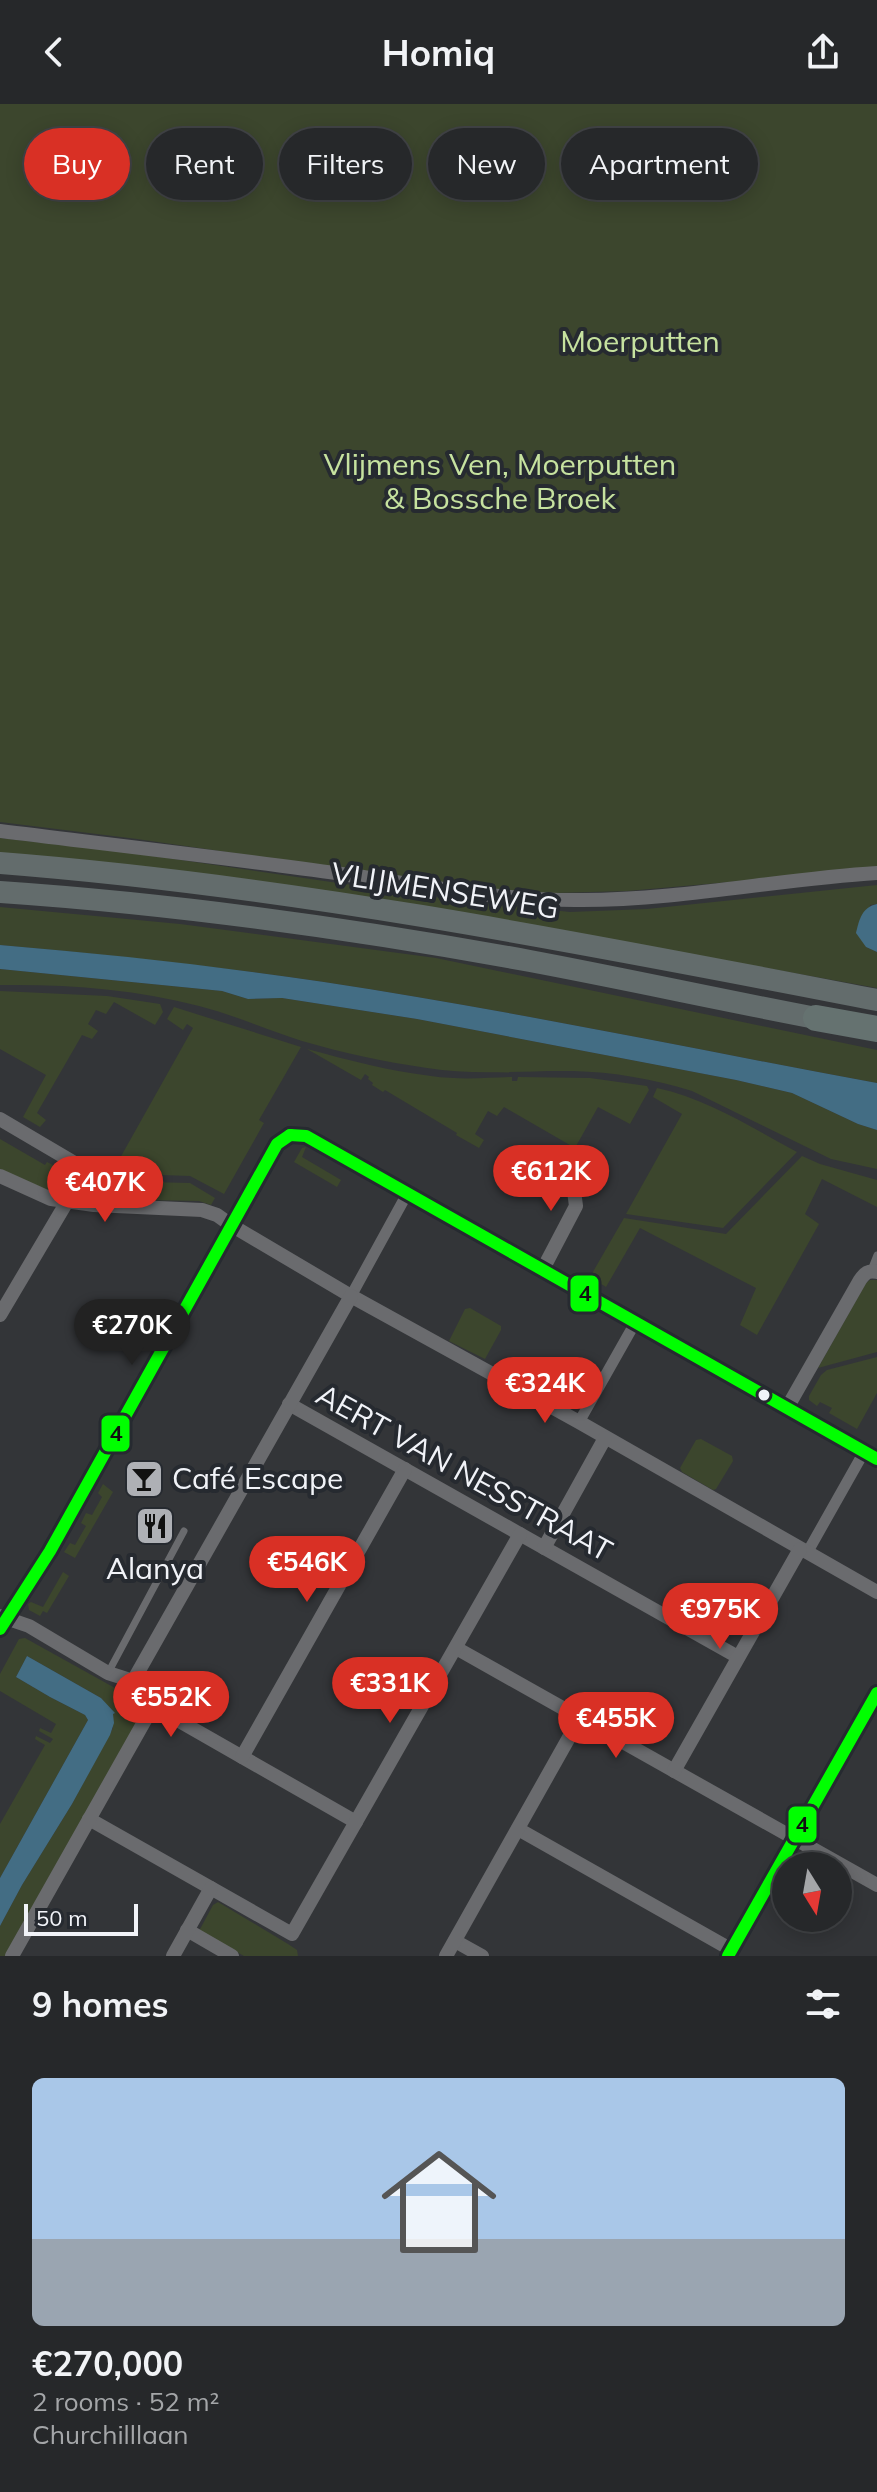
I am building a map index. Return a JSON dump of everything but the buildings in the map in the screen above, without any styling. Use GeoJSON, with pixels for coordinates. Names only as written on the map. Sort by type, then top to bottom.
{"type":"FeatureCollection","features":[{"type":"Feature","properties":{"kind":"highway"},"geometry":{"type":"LineString","coordinates":[[816,1018],[877,1029]]}},
{"type":"Feature","properties":{"kind":"main road","name":"VLIJMENSEWEG"},"geometry":{"type":"LineString","coordinates":[[0,863],[318,900],[520,932],[877,1000]]}},
{"type":"Feature","properties":{"kind":"main road","name":"VLIJMENSEWEG"},"geometry":{"type":"LineString","coordinates":[[0,892],[138,904],[299,925],[529,961],[816,1018]]}},
{"type":"Feature","properties":{"kind":"street","name":"VLIJMENSEWEG"},"geometry":{"type":"LineString","coordinates":[[0,831],[513,897],[580,900],[637,898],[877,873]]}},
{"type":"Feature","properties":{"kind":"street"},"geometry":{"type":"LineString","coordinates":[[0,1119],[78,1165],[68,1200],[0,1315]]}},
{"type":"Feature","properties":{"kind":"street"},"geometry":{"type":"LineString","coordinates":[[356,1822],[146,1702],[133,1681],[108,1673],[29,1626],[2,1621],[39,1569],[65,1525],[277,1144],[290,1135],[306,1136],[871,1456],[803,1551],[738,1657],[674,1771]]}},
{"type":"Feature","properties":{"kind":"street"},"geometry":{"type":"LineString","coordinates":[[543,1269],[576,1206],[574,1191],[584,1173]]}},
{"type":"Feature","properties":{"kind":"street"},"geometry":{"type":"LineString","coordinates":[[0,1176],[51,1199],[94,1205],[202,1210],[217,1215],[351,1296],[877,1592]]}},
{"type":"Feature","properties":{"kind":"street"},"geometry":{"type":"LineString","coordinates":[[133,1681],[407,1194]]}},
{"type":"Feature","properties":{"kind":"street"},"geometry":{"type":"LineString","coordinates":[[787,1408],[860,1280],[865,1273],[874,1271]]}},
{"type":"Feature","properties":{"kind":"street"},"geometry":{"type":"LineString","coordinates":[[579,1422],[635,1323]]}},
{"type":"Feature","properties":{"kind":"street","name":"AERT VAN NESSTRAAT"},"geometry":{"type":"LineString","coordinates":[[289,1404],[738,1657]]}},
{"type":"Feature","properties":{"kind":"street"},"geometry":{"type":"LineString","coordinates":[[544,1548],[605,1438]]}},
{"type":"Feature","properties":{"kind":"street"},"geometry":{"type":"LineString","coordinates":[[242,1757],[405,1469]]}},
{"type":"Feature","properties":{"kind":"street"},"geometry":{"type":"LineString","coordinates":[[89,1819],[292,1934],[520,1534]]}},
{"type":"Feature","properties":{"kind":"street"},"geometry":{"type":"LineString","coordinates":[[456,1648],[877,1885]]}},
{"type":"Feature","properties":{"kind":"street"},"geometry":{"type":"LineString","coordinates":[[518,1829],[730,1953],[877,1693]]}},
{"type":"Feature","properties":{"kind":"street"},"geometry":{"type":"LineString","coordinates":[[12,1956],[153,1706]]}},
{"type":"Feature","properties":{"kind":"street"},"geometry":{"type":"LineString","coordinates":[[446,1956],[580,1718]]}},
{"type":"Feature","properties":{"kind":"street"},"geometry":{"type":"LineString","coordinates":[[173,1956],[211,1888]]}},
{"type":"Feature","properties":{"kind":"street"},"geometry":{"type":"LineString","coordinates":[[187,1930],[232,1956]]}},
{"type":"Feature","properties":{"kind":"street"},"geometry":{"type":"LineString","coordinates":[[455,1941],[482,1956]]}},
{"type":"Feature","properties":{"kind":"lane"},"geometry":{"type":"LineString","coordinates":[[874,1271],[877,1255]]}},
{"type":"Feature","properties":{"kind":"lane"},"geometry":{"type":"LineString","coordinates":[[108,1673],[184,1531]]}},
{"type":"Feature","properties":{"kind":"green space","name":"Vlijmens Ven, Moerputten & Bossche Broek"},"geometry":{"type":"Polygon","coordinates":[[[0,104],[877,104],[877,869],[627,891],[518,894],[0,822],[0,104]]]}},
{"type":"Feature","properties":{"kind":"green space"},"geometry":{"type":"Polygon","coordinates":[[[0,838],[133,853],[434,897],[570,912],[647,909],[877,885],[877,904],[870,905],[866,947],[877,952],[877,988],[538,927],[0,855],[0,838]]]}},
{"type":"Feature","properties":{"kind":"green space"},"geometry":{"type":"Polygon","coordinates":[[[0,907],[180,924],[436,958],[877,1050],[877,1083],[532,1017],[324,982],[162,961],[0,945],[0,907]]]}},
{"type":"Feature","properties":{"kind":"green space"},"geometry":{"type":"Polygon","coordinates":[[[0,969],[222,991],[248,999],[282,998],[417,1019],[736,1080],[792,1093],[877,1130],[877,1169],[831,1159],[692,1091],[663,1083],[588,1072],[463,1072],[396,1063],[302,1041],[199,1006],[150,995],[50,985],[0,985],[0,969]]]}},
{"type":"Feature","properties":{"kind":"green space"},"geometry":{"type":"Polygon","coordinates":[[[0,991],[107,996],[160,1004],[163,1012],[155,1025],[114,1002],[106,1014],[96,1010],[88,1024],[98,1031],[92,1039],[82,1035],[37,1113],[46,1120],[40,1127],[23,1117],[46,1075],[0,1049],[0,991]]]}},
{"type":"Feature","properties":{"kind":"green space"},"geometry":{"type":"Polygon","coordinates":[[[174,1007],[301,1047],[259,1120],[264,1123],[224,1194],[190,1176],[131,1174],[115,1167],[193,1028],[187,1024],[183,1030],[167,1019],[174,1007]]]}},
{"type":"Feature","properties":{"kind":"green space"},"geometry":{"type":"Polygon","coordinates":[[[307,1049],[415,1074],[512,1077],[512,1081],[517,1081],[518,1077],[590,1078],[647,1086],[649,1090],[630,1124],[598,1107],[575,1148],[504,1107],[497,1116],[488,1111],[475,1134],[484,1140],[479,1148],[372,1085],[365,1074],[361,1080],[307,1049]]]}},
{"type":"Feature","properties":{"kind":"green space"},"geometry":{"type":"Polygon","coordinates":[[[657,1088],[712,1107],[797,1152],[723,1228],[626,1214],[682,1114],[653,1097],[657,1088]]]}},
{"type":"Feature","properties":{"kind":"green space"},"geometry":{"type":"Polygon","coordinates":[[[0,1139],[45,1165],[47,1162],[57,1167],[61,1161],[69,1174],[64,1186],[58,1191],[46,1190],[0,1169],[0,1139]]]}},
{"type":"Feature","properties":{"kind":"green space"},"geometry":{"type":"Polygon","coordinates":[[[306,1147],[302,1157],[341,1180],[337,1187],[294,1162],[302,1148],[306,1147]]]}},
{"type":"Feature","properties":{"kind":"green space"},"geometry":{"type":"Polygon","coordinates":[[[802,1156],[877,1180],[877,1207],[822,1179],[805,1214],[819,1224],[757,1335],[740,1325],[756,1288],[640,1228],[606,1287],[590,1277],[624,1218],[726,1234],[802,1156]]]}},
{"type":"Feature","properties":{"kind":"green space"},"geometry":{"type":"Polygon","coordinates":[[[105,1181],[190,1183],[215,1198],[211,1205],[199,1201],[92,1199],[105,1181]]]}},
{"type":"Feature","properties":{"kind":"green space"},"geometry":{"type":"Polygon","coordinates":[[[877,1280],[877,1352],[818,1368],[866,1283],[877,1280]]]}},
{"type":"Feature","properties":{"kind":"green space"},"geometry":{"type":"Polygon","coordinates":[[[470,1308],[501,1326],[485,1359],[449,1341],[465,1309],[470,1308]]]}},
{"type":"Feature","properties":{"kind":"green space"},"geometry":{"type":"Polygon","coordinates":[[[877,1357],[877,1393],[857,1429],[829,1413],[832,1408],[820,1402],[817,1406],[809,1400],[821,1375],[827,1370],[877,1357]]]}},
{"type":"Feature","properties":{"kind":"green space"},"geometry":{"type":"Polygon","coordinates":[[[701,1439],[732,1456],[733,1461],[713,1490],[680,1468],[696,1440],[701,1439]]]}},
{"type":"Feature","properties":{"kind":"green space"},"geometry":{"type":"Polygon","coordinates":[[[103,1484],[113,1492],[75,1558],[64,1552],[70,1543],[75,1545],[86,1526],[81,1523],[86,1513],[92,1515],[102,1497],[98,1493],[103,1484]]]}},
{"type":"Feature","properties":{"kind":"green space"},"geometry":{"type":"Polygon","coordinates":[[[63,1572],[69,1576],[47,1613],[43,1611],[40,1616],[29,1610],[28,1604],[31,1602],[43,1607],[63,1572]]]}},
{"type":"Feature","properties":{"kind":"green space"},"geometry":{"type":"Polygon","coordinates":[[[25,1638],[126,1693],[136,1708],[134,1721],[138,1724],[6,1956],[0,1956],[0,1926],[113,1728],[113,1714],[101,1698],[27,1656],[16,1677],[85,1715],[88,1720],[0,1878],[0,1824],[45,1745],[35,1739],[36,1736],[50,1743],[53,1739],[39,1731],[40,1728],[51,1733],[56,1724],[0,1691],[0,1674],[19,1639],[25,1638]]]}},
{"type":"Feature","properties":{"kind":"green space"},"geometry":{"type":"Polygon","coordinates":[[[218,1902],[297,1950],[298,1956],[244,1956],[199,1931],[213,1905],[218,1902]]]}},
{"type":"Feature","properties":{"kind":"water"},"geometry":{"type":"Polygon","coordinates":[[[877,904],[877,952],[866,947],[856,933],[865,911],[877,904]]]}},
{"type":"Feature","properties":{"kind":"water"},"geometry":{"type":"Polygon","coordinates":[[[0,945],[162,961],[324,982],[532,1017],[877,1083],[877,1130],[792,1093],[417,1019],[282,998],[248,999],[222,991],[0,969],[0,945]]]}},
{"type":"Feature","properties":{"kind":"water"},"geometry":{"type":"Polygon","coordinates":[[[27,1656],[101,1698],[115,1713],[114,1723],[72,1804],[0,1926],[0,1878],[88,1720],[85,1715],[16,1677],[27,1656]]]}},
{"type":"Feature","properties":{"kind":"transit line","name":"4"},"geometry":{"type":"LineString","coordinates":[[290,1135],[306,1136],[877,1459]]}},
{"type":"Feature","properties":{"kind":"transit line","name":"4"},"geometry":{"type":"LineString","coordinates":[[0,1629],[50,1551],[277,1144],[290,1135]]}},
{"type":"Feature","properties":{"kind":"transit line","name":"4"},"geometry":{"type":"LineString","coordinates":[[728,1956],[877,1693]]}},
{"type":"Feature","properties":{"kind":"place","name":"Café Escape"},"geometry":{"type":"Point","coordinates":[144,1479]}},
{"type":"Feature","properties":{"kind":"place","name":"Alanya"},"geometry":{"type":"Point","coordinates":[155,1526]}},
{"type":"Feature","properties":{"kind":"park label","name":"Moerputten"},"geometry":{"type":"Point","coordinates":[640,342]}}]}
